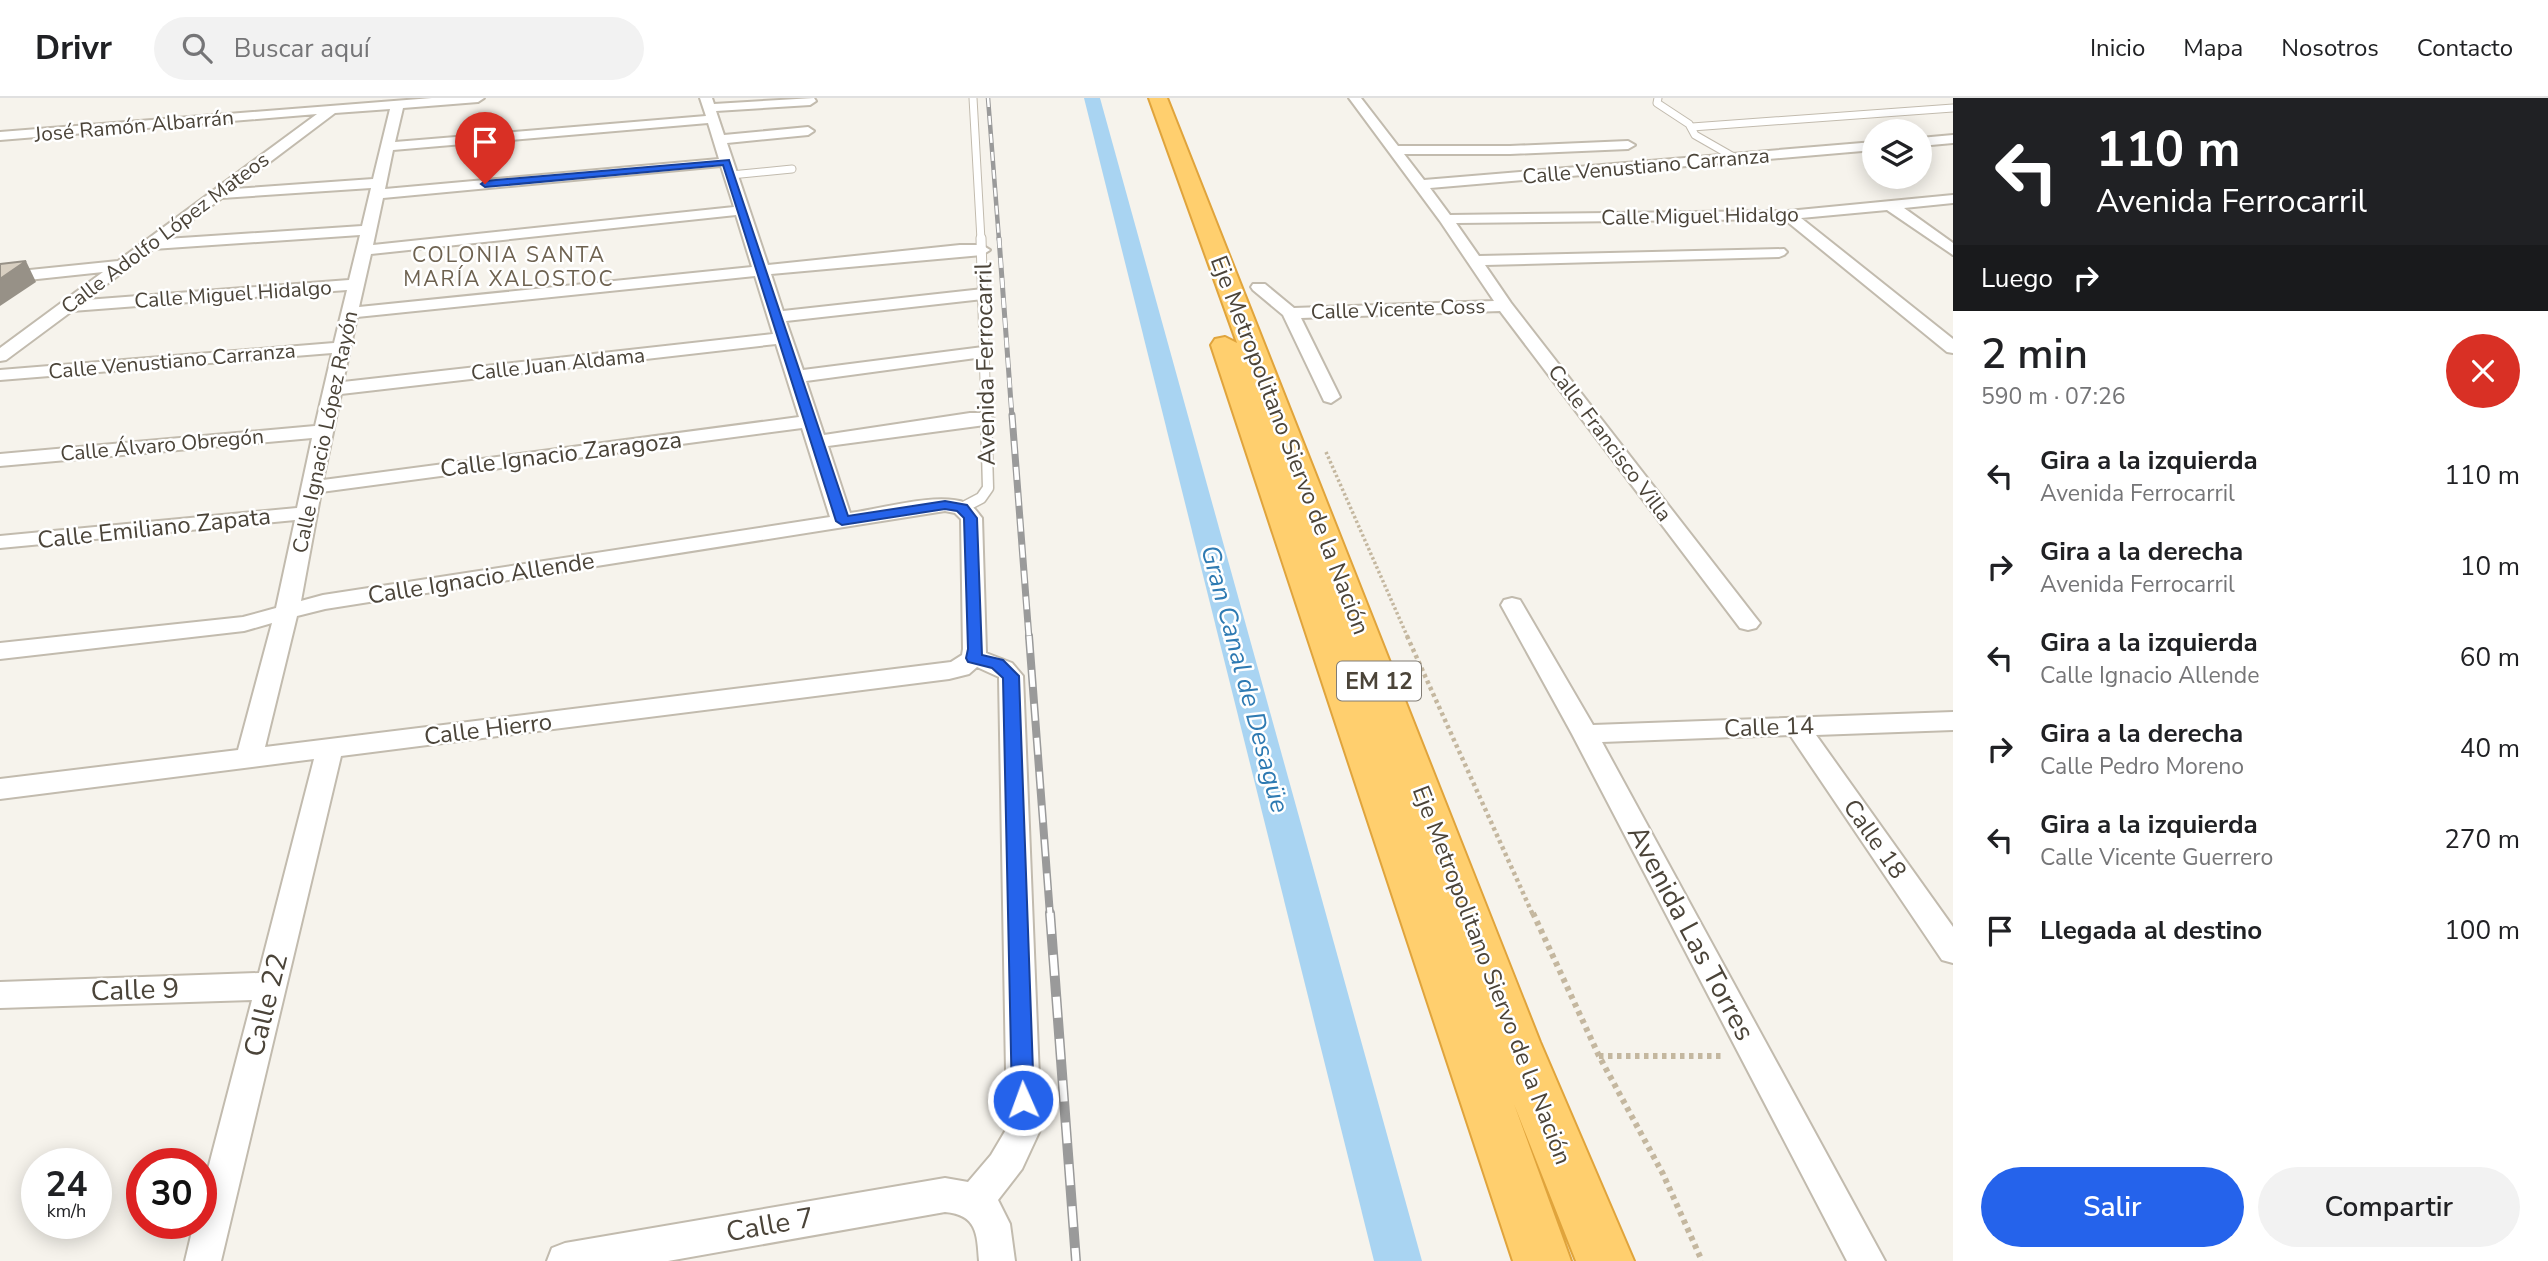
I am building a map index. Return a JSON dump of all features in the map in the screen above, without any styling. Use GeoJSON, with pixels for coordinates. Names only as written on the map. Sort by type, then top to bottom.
{"type":"FeatureCollection","features":[{"type":"Feature","properties":{"kind":"highway","name":"Eje Metropolitano Siervo de la Nación"},"geometry":{"type":"LineString","coordinates":[[1139,98],[1542,1261]]}},
{"type":"Feature","properties":{"kind":"highway","name":"Eje Metropolitano Siervo de la Nación"},"geometry":{"type":"LineString","coordinates":[[1158,98],[1515,1042],[1605,1261]]}},
{"type":"Feature","properties":{"kind":"street","name":"Calle Adolfo López Mateos"},"geometry":{"type":"LineString","coordinates":[[0,356],[348,98]]}},
{"type":"Feature","properties":{"kind":"street","name":"José Ramón Albarrán"},"geometry":{"type":"LineString","coordinates":[[0,136],[181,116],[330,110],[478,98]]}},
{"type":"Feature","properties":{"kind":"street","name":"Calle Francisco Villa"},"geometry":{"type":"LineString","coordinates":[[1355,98],[1446,219],[1505,306],[1748,623]]}},
{"type":"Feature","properties":{"kind":"street"},"geometry":{"type":"LineString","coordinates":[[388,147],[709,109],[810,101]]}},
{"type":"Feature","properties":{"kind":"street","name":"Calle Ignacio López Rayón"},"geometry":{"type":"LineString","coordinates":[[249,759],[287,612],[323,431],[397,105]]}},
{"type":"Feature","properties":{"kind":"street"},"geometry":{"type":"LineString","coordinates":[[709,109],[842,521]]}},
{"type":"Feature","properties":{"kind":"street"},"geometry":{"type":"LineString","coordinates":[[718,140],[808,131]]}},
{"type":"Feature","properties":{"kind":"street"},"geometry":{"type":"LineString","coordinates":[[1932,141],[1953,139]]}},
{"type":"Feature","properties":{"kind":"street"},"geometry":{"type":"LineString","coordinates":[[1393,150],[1510,150],[1628,145]]}},
{"type":"Feature","properties":{"kind":"street","name":"Calle Venustiano Carranza"},"geometry":{"type":"LineString","coordinates":[[1419,185],[1862,147]]}},
{"type":"Feature","properties":{"kind":"street"},"geometry":{"type":"LineString","coordinates":[[217,194],[729,169]]}},
{"type":"Feature","properties":{"kind":"street","name":"Calle Miguel Hidalgo"},"geometry":{"type":"LineString","coordinates":[[1446,219],[1788,215],[1953,199]]}},
{"type":"Feature","properties":{"kind":"street"},"geometry":{"type":"LineString","coordinates":[[1890,205],[1953,250]]}},
{"type":"Feature","properties":{"kind":"street"},"geometry":{"type":"LineString","coordinates":[[150,245],[368,240],[742,210]]}},
{"type":"Feature","properties":{"kind":"street"},"geometry":{"type":"LineString","coordinates":[[1788,215],[1953,348]]}},
{"type":"Feature","properties":{"kind":"street"},"geometry":{"type":"LineString","coordinates":[[351,313],[762,269],[982,250]]}},
{"type":"Feature","properties":{"kind":"street"},"geometry":{"type":"LineString","coordinates":[[1474,261],[1779,252]]}},
{"type":"Feature","properties":{"kind":"street"},"geometry":{"type":"LineString","coordinates":[[0,278],[122,265]]}},
{"type":"Feature","properties":{"kind":"street","name":"Calle Miguel Hidalgo"},"geometry":{"type":"LineString","coordinates":[[67,306],[357,284]]}},
{"type":"Feature","properties":{"kind":"street"},"geometry":{"type":"LineString","coordinates":[[1259,287],[1290,313],[1331,397]]}},
{"type":"Feature","properties":{"kind":"street"},"geometry":{"type":"LineString","coordinates":[[776,317],[983,294]]}},
{"type":"Feature","properties":{"kind":"street","name":"Calle Vicente Coss"},"geometry":{"type":"LineString","coordinates":[[1290,313],[1505,306]]}},
{"type":"Feature","properties":{"kind":"street","name":"Calle Juan Aldama"},"geometry":{"type":"LineString","coordinates":[[334,389],[783,338]]}},
{"type":"Feature","properties":{"kind":"street","name":"Calle Venustiano Carranza"},"geometry":{"type":"LineString","coordinates":[[0,375],[344,347]]}},
{"type":"Feature","properties":{"kind":"street"},"geometry":{"type":"LineString","coordinates":[[794,377],[983,352]]}},
{"type":"Feature","properties":{"kind":"street"},"geometry":{"type":"LineString","coordinates":[[817,442],[985,419]]}},
{"type":"Feature","properties":{"kind":"street","name":"Calle Ignacio Zaragoza"},"geometry":{"type":"LineString","coordinates":[[313,486],[810,421]]}},
{"type":"Feature","properties":{"kind":"street","name":"Calle Álvaro Obregón"},"geometry":{"type":"LineString","coordinates":[[0,460],[323,431]]}},
{"type":"Feature","properties":{"kind":"street","name":"Calle Ignacio Allende"},"geometry":{"type":"LineString","coordinates":[[0,651],[244,624],[323,603],[945,505],[962,508]]}},
{"type":"Feature","properties":{"kind":"street"},"geometry":{"type":"LineString","coordinates":[[962,508],[971,518],[975,649],[973,658],[998,664],[1011,676],[1024,1128],[1007,1164],[975,1201],[996,1233],[997,1261]]}},
{"type":"Feature","properties":{"kind":"street","name":"Calle Emiliano Zapata"},"geometry":{"type":"LineString","coordinates":[[0,542],[307,513]]}},
{"type":"Feature","properties":{"kind":"street","name":"Avenida Las Torres"},"geometry":{"type":"LineString","coordinates":[[1512,606],[1585,734],[1867,1261]]}},
{"type":"Feature","properties":{"kind":"street","name":"Calle Hierro"},"geometry":{"type":"LineString","coordinates":[[0,789],[949,671],[973,658]]}},
{"type":"Feature","properties":{"kind":"street","name":"Calle 14"},"geometry":{"type":"LineString","coordinates":[[1585,734],[1953,721]]}},
{"type":"Feature","properties":{"kind":"street","name":"Calle 18"},"geometry":{"type":"LineString","coordinates":[[1797,726],[1953,951]]}},
{"type":"Feature","properties":{"kind":"street","name":"Calle 22"},"geometry":{"type":"LineString","coordinates":[[203,1261],[330,748]]}},
{"type":"Feature","properties":{"kind":"street","name":"Calle 9"},"geometry":{"type":"LineString","coordinates":[[0,995],[271,986]]}},
{"type":"Feature","properties":{"kind":"street","name":"Calle 7"},"geometry":{"type":"LineString","coordinates":[[565,1261],[945,1195],[961,1195],[975,1201]]}},
{"type":"Feature","properties":{"kind":"lane","name":"Avenida Ferrocarril"},"geometry":{"type":"LineString","coordinates":[[962,508],[981,498],[988,488],[982,250],[974,98]]}},
{"type":"Feature","properties":{"kind":"lane"},"geometry":{"type":"LineString","coordinates":[[1658,98],[1657,103],[1692,127],[1695,135],[1737,159]]}},
{"type":"Feature","properties":{"kind":"lane"},"geometry":{"type":"LineString","coordinates":[[1692,127],[1953,108]]}},
{"type":"Feature","properties":{"kind":"lane"},"geometry":{"type":"LineString","coordinates":[[729,169],[792,169]]}},
{"type":"Feature","properties":{"kind":"path"},"geometry":{"type":"LineString","coordinates":[[1320,439],[1463,764],[1599,1056],[1663,1174],[1702,1261]]}},
{"type":"Feature","properties":{"kind":"path"},"geometry":{"type":"LineString","coordinates":[[1599,1056],[1757,1056]]}},
{"type":"Feature","properties":{"kind":"building"},"geometry":{"type":"Polygon","coordinates":[[[26,261],[0,279],[0,264],[26,261]]]}},
{"type":"Feature","properties":{"kind":"waterway","name":"Gran Canal de Desagüe"},"geometry":{"type":"LineString","coordinates":[[1092,98],[1398,1261]]}},
{"type":"Feature","properties":{"kind":"railway"},"geometry":{"type":"LineString","coordinates":[[988,98],[999,240]]}},
{"type":"Feature","properties":{"kind":"railway"},"geometry":{"type":"LineString","coordinates":[[999,238],[1012,417]]}},
{"type":"Feature","properties":{"kind":"railway"},"geometry":{"type":"LineString","coordinates":[[1012,415],[1029,638]]}},
{"type":"Feature","properties":{"kind":"railway"},"geometry":{"type":"LineString","coordinates":[[1029,636],[1050,915]]}},
{"type":"Feature","properties":{"kind":"railway"},"geometry":{"type":"LineString","coordinates":[[1050,913],[1076,1261]]}},
{"type":"Feature","properties":{"kind":"district","name":"COLONIA SANTA MARÍA XALOSTOC"},"geometry":{"type":"Point","coordinates":[509,267]}},
{"type":"Feature","properties":{"kind":"route"},"geometry":{"type":"LineString","coordinates":[[485,184],[726,162],[842,521],[945,505],[962,508],[971,518],[975,649],[973,658],[998,664],[1011,676],[1023,1100]]}}]}
